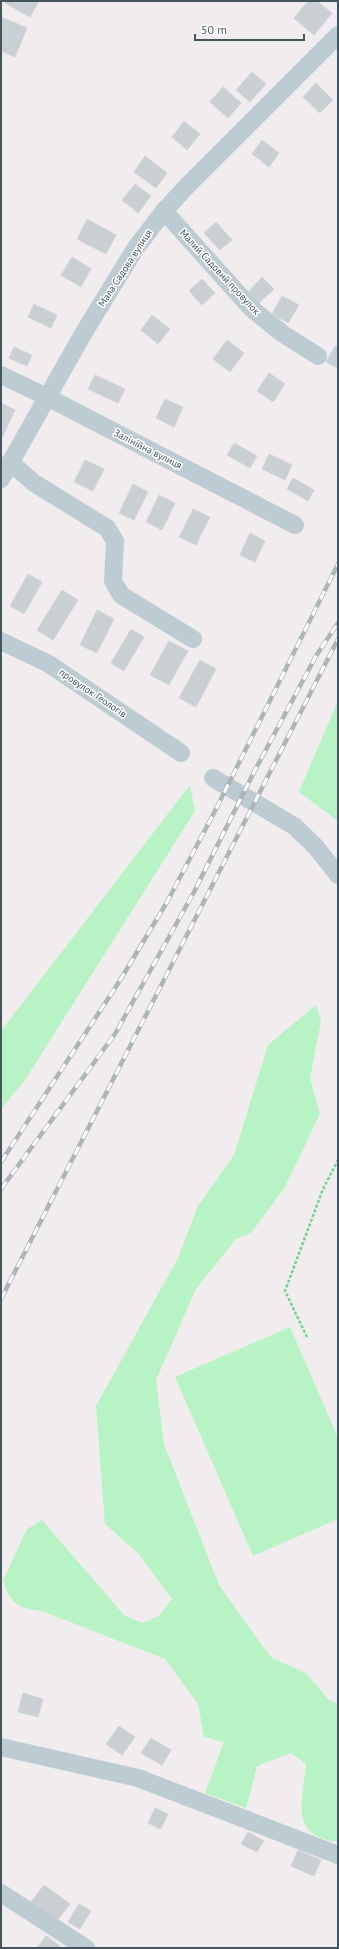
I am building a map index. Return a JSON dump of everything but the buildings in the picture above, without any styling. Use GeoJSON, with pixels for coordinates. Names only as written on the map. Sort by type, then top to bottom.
{"type":"FeatureCollection","features":[{"type":"Feature","properties":{"kind":"street","name":"Мала Садова вулиця"},"geometry":{"type":"LineString","coordinates":[[1,479],[83,334],[135,249],[164,212],[188,185],[338,35]]}},
{"type":"Feature","properties":{"kind":"street","name":"Малий Садовий провулок"},"geometry":{"type":"LineString","coordinates":[[164,212],[252,309],[283,334],[318,356]]}},
{"type":"Feature","properties":{"kind":"street","name":"Залінійна вулиця"},"geometry":{"type":"LineString","coordinates":[[1,375],[47,397],[295,525]]}},
{"type":"Feature","properties":{"kind":"street"},"geometry":{"type":"LineString","coordinates":[[10,462],[34,483],[107,528],[115,541],[112,581],[121,595],[193,639]]}},
{"type":"Feature","properties":{"kind":"street","name":"провулок Геологів"},"geometry":{"type":"LineString","coordinates":[[1,641],[49,664],[181,753]]}},
{"type":"Feature","properties":{"kind":"street"},"geometry":{"type":"LineString","coordinates":[[213,778],[294,826],[315,846],[338,875]]}},
{"type":"Feature","properties":{"kind":"street"},"geometry":{"type":"LineString","coordinates":[[1,1747],[138,1778],[338,1855]]}},
{"type":"Feature","properties":{"kind":"street"},"geometry":{"type":"LineString","coordinates":[[1,1894],[86,1948]]}},
{"type":"Feature","properties":{"kind":"path"},"geometry":{"type":"LineString","coordinates":[[308,1337],[285,1291],[323,1189],[338,1160]]}},
{"type":"Feature","properties":{"kind":"green space"},"geometry":{"type":"Polygon","coordinates":[[[338,701],[338,821],[299,792],[338,701]]]}},
{"type":"Feature","properties":{"kind":"green space"},"geometry":{"type":"Polygon","coordinates":[[[190,785],[195,811],[25,1080],[1,1109],[1,1031],[190,785]]]}},
{"type":"Feature","properties":{"kind":"green space"},"geometry":{"type":"Polygon","coordinates":[[[316,1005],[321,1021],[310,1078],[320,1114],[285,1187],[251,1233],[236,1239],[196,1289],[156,1380],[164,1444],[219,1585],[272,1658],[306,1673],[330,1701],[338,1703],[338,1842],[322,1838],[311,1832],[305,1824],[302,1815],[302,1803],[306,1764],[291,1753],[257,1766],[246,1808],[205,1793],[224,1742],[204,1737],[198,1704],[165,1659],[42,1611],[26,1608],[16,1604],[9,1595],[3,1580],[27,1529],[42,1520],[124,1615],[142,1623],[159,1616],[172,1599],[138,1553],[105,1524],[96,1406],[178,1258],[198,1206],[234,1155],[268,1045],[316,1005]]]}},
{"type":"Feature","properties":{"kind":"green space"},"geometry":{"type":"Polygon","coordinates":[[[290,1327],[338,1438],[338,1519],[253,1556],[175,1377],[290,1327]]]}},
{"type":"Feature","properties":{"kind":"railway"},"geometry":{"type":"LineString","coordinates":[[1,1162],[119,982],[167,902],[215,811],[338,564]]}},
{"type":"Feature","properties":{"kind":"railway"},"geometry":{"type":"LineString","coordinates":[[1,1189],[115,1034],[194,892],[253,774],[316,656],[338,623]]}},
{"type":"Feature","properties":{"kind":"railway"},"geometry":{"type":"LineString","coordinates":[[1,1299],[338,639]]}}]}
